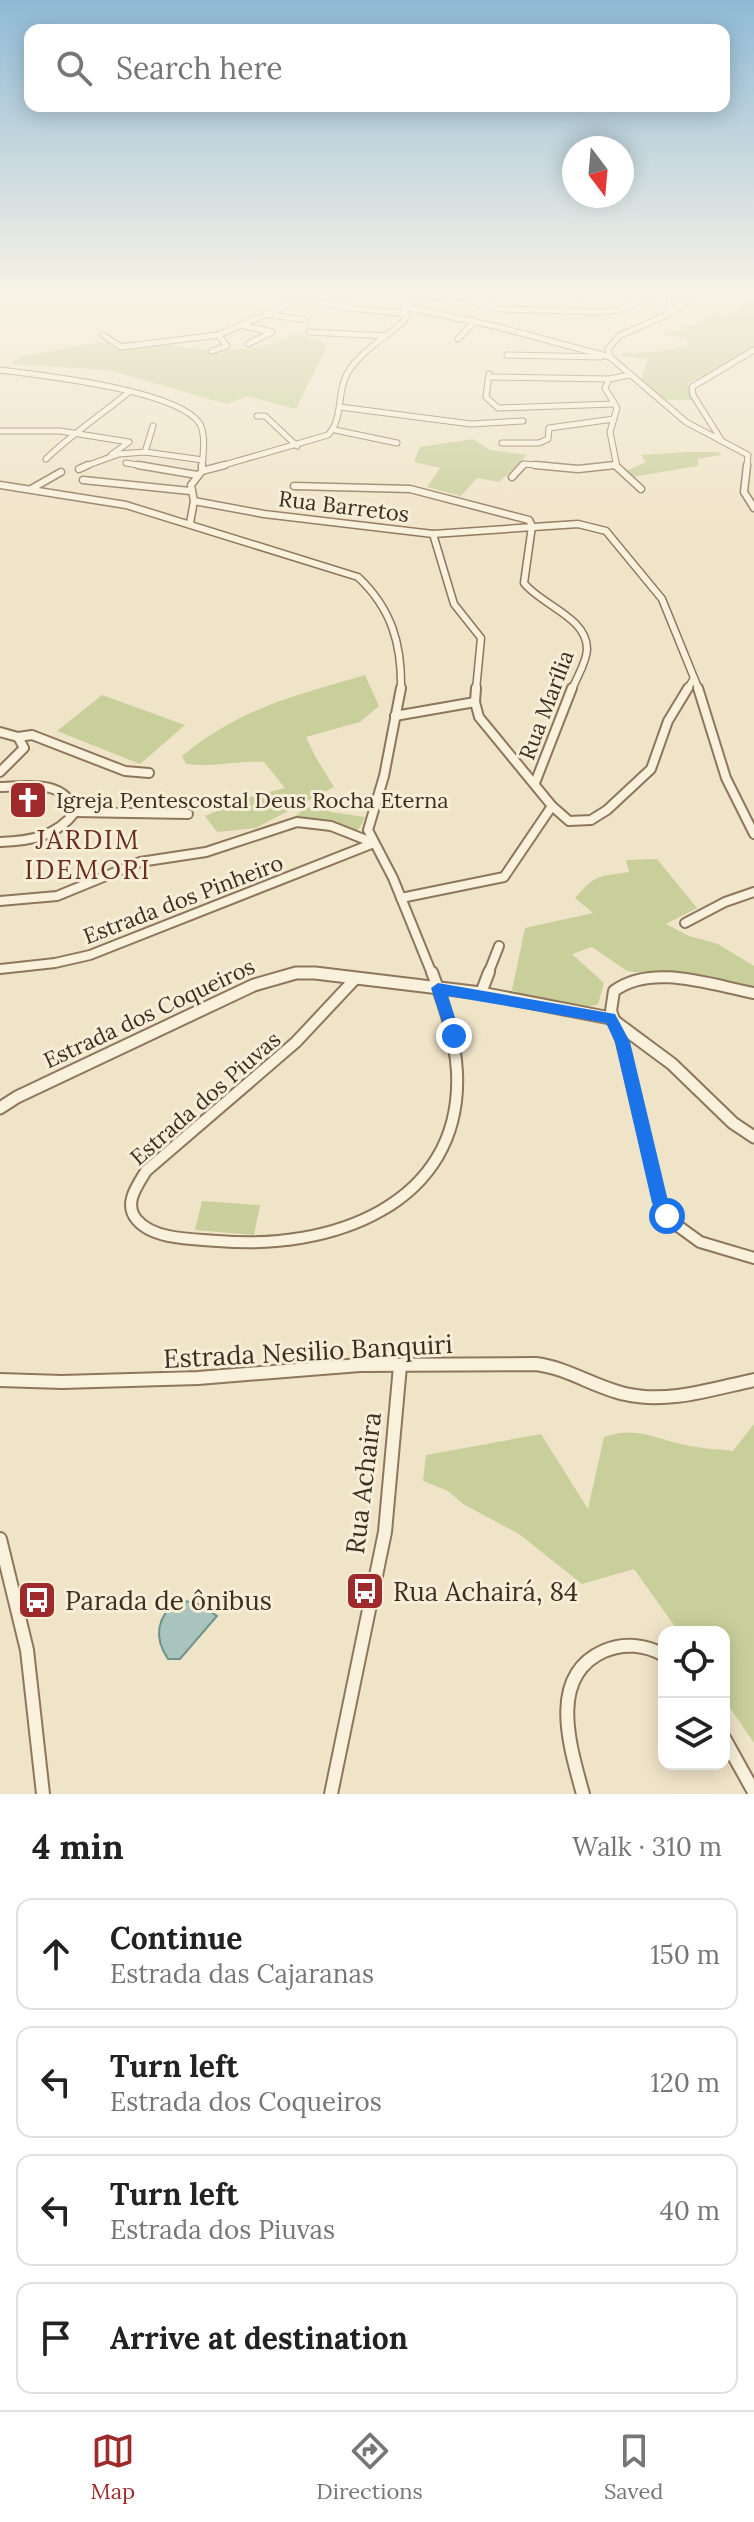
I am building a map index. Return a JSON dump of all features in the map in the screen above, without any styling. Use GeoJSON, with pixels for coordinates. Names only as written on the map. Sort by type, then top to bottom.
{"type":"FeatureCollection","features":[{"type":"Feature","properties":{"kind":"street"},"geometry":{"type":"LineString","coordinates":[[28,375],[129,392],[180,405],[192,414],[201,427],[203,460],[190,491]]}},
{"type":"Feature","properties":{"kind":"street"},"geometry":{"type":"LineString","coordinates":[[126,463],[200,473],[327,438],[335,430],[347,375]]}},
{"type":"Feature","properties":{"kind":"street"},"geometry":{"type":"LineString","coordinates":[[613,404],[498,408],[486,397],[489,376],[609,379],[630,375],[673,413],[698,430],[738,446],[750,457],[743,481],[744,492],[754,508]]}},
{"type":"Feature","properties":{"kind":"street"},"geometry":{"type":"LineString","coordinates":[[713,375],[692,387],[693,395],[720,438]]}},
{"type":"Feature","properties":{"kind":"street"},"geometry":{"type":"LineString","coordinates":[[609,379],[605,388],[617,408],[610,432],[615,465],[641,489]]}},
{"type":"Feature","properties":{"kind":"street"},"geometry":{"type":"LineString","coordinates":[[46,459],[72,434],[96,420],[129,392]]}},
{"type":"Feature","properties":{"kind":"street"},"geometry":{"type":"LineString","coordinates":[[340,407],[471,424],[523,421]]}},
{"type":"Feature","properties":{"kind":"street"},"geometry":{"type":"LineString","coordinates":[[257,416],[266,417],[297,446]]}},
{"type":"Feature","properties":{"kind":"street"},"geometry":{"type":"LineString","coordinates":[[546,441],[549,428],[614,419]]}},
{"type":"Feature","properties":{"kind":"street"},"geometry":{"type":"LineString","coordinates":[[145,452],[153,426]]}},
{"type":"Feature","properties":{"kind":"street"},"geometry":{"type":"LineString","coordinates":[[335,430],[397,443]]}},
{"type":"Feature","properties":{"kind":"street"},"geometry":{"type":"LineString","coordinates":[[0,431],[72,434],[129,442],[111,455],[79,469]]}},
{"type":"Feature","properties":{"kind":"street"},"geometry":{"type":"LineString","coordinates":[[502,443],[546,441]]}},
{"type":"Feature","properties":{"kind":"street"},"geometry":{"type":"LineString","coordinates":[[538,445],[546,441]]}},
{"type":"Feature","properties":{"kind":"street"},"geometry":{"type":"LineString","coordinates":[[111,455],[131,451],[203,460]]}},
{"type":"Feature","properties":{"kind":"street"},"geometry":{"type":"LineString","coordinates":[[512,477],[519,467],[529,463],[578,469],[615,465]]}},
{"type":"Feature","properties":{"kind":"street"},"geometry":{"type":"LineString","coordinates":[[30,489],[61,472]]}},
{"type":"Feature","properties":{"kind":"street"},"geometry":{"type":"LineString","coordinates":[[83,480],[190,491]]}},
{"type":"Feature","properties":{"kind":"street"},"geometry":{"type":"LineString","coordinates":[[0,485],[108,501],[190,523],[344,571],[368,584],[385,611],[402,659],[384,776],[369,825],[374,843]]}},
{"type":"Feature","properties":{"kind":"street"},"geometry":{"type":"LineString","coordinates":[[294,486],[410,489],[524,517],[532,526]]}},
{"type":"Feature","properties":{"kind":"street"},"geometry":{"type":"LineString","coordinates":[[190,491],[194,501],[190,523]]}},
{"type":"Feature","properties":{"kind":"street","name":"Rua Barretos"},"geometry":{"type":"LineString","coordinates":[[194,501],[264,514],[433,534],[454,604],[481,638],[475,702]]}},
{"type":"Feature","properties":{"kind":"street"},"geometry":{"type":"LineString","coordinates":[[433,534],[578,524],[601,528],[611,536],[662,599],[708,713],[726,778],[754,834]]}},
{"type":"Feature","properties":{"kind":"street","name":"Rua Marília"},"geometry":{"type":"LineString","coordinates":[[532,526],[524,583],[530,592],[577,624],[587,651],[535,783]]}},
{"type":"Feature","properties":{"kind":"street"},"geometry":{"type":"LineString","coordinates":[[395,716],[475,702],[479,717],[552,806],[569,821],[583,822],[607,810],[651,769],[668,721],[694,678]]}},
{"type":"Feature","properties":{"kind":"street"},"geometry":{"type":"LineString","coordinates":[[0,732],[18,737],[32,735],[125,771],[149,773]]}},
{"type":"Feature","properties":{"kind":"street"},"geometry":{"type":"LineString","coordinates":[[0,772],[24,748],[18,737]]}},
{"type":"Feature","properties":{"kind":"street"},"geometry":{"type":"LineString","coordinates":[[0,787],[55,788],[69,796],[75,812],[70,821],[49,835],[0,842]]}},
{"type":"Feature","properties":{"kind":"street"},"geometry":{"type":"LineString","coordinates":[[401,898],[504,877],[552,806]]}},
{"type":"Feature","properties":{"kind":"street"},"geometry":{"type":"LineString","coordinates":[[75,812],[188,814]]}},
{"type":"Feature","properties":{"kind":"street"},"geometry":{"type":"LineString","coordinates":[[0,901],[57,896],[140,862],[206,852],[297,822],[331,826],[374,843]]}},
{"type":"Feature","properties":{"kind":"street","name":"Estrada dos Piuvas"},"geometry":{"type":"LineString","coordinates":[[355,979],[296,1042],[146,1171],[134,1186],[131,1198],[135,1217],[141,1226],[162,1235],[249,1244],[287,1243],[331,1232],[370,1217],[412,1192],[435,1161],[452,1125],[459,1064],[454,1036],[401,898],[374,843]]}},
{"type":"Feature","properties":{"kind":"street","name":"Estrada dos Pinheiro"},"geometry":{"type":"LineString","coordinates":[[0,969],[55,963],[90,955],[374,843]]}},
{"type":"Feature","properties":{"kind":"street"},"geometry":{"type":"LineString","coordinates":[[685,923],[725,902],[754,892]]}},
{"type":"Feature","properties":{"kind":"street"},"geometry":{"type":"LineString","coordinates":[[481,993],[499,946]]}},
{"type":"Feature","properties":{"kind":"street","name":"Estrada dos Coqueiros"},"geometry":{"type":"LineString","coordinates":[[0,1108],[17,1097],[254,985],[296,973],[481,993],[610,1018],[672,1064],[733,1123],[754,1137]]}},
{"type":"Feature","properties":{"kind":"street"},"geometry":{"type":"LineString","coordinates":[[754,993],[665,978],[634,978],[611,991],[610,1018],[622,1042],[660,1203],[667,1216],[696,1241],[728,1254],[754,1258]]}},
{"type":"Feature","properties":{"kind":"street"},"geometry":{"type":"LineString","coordinates":[[0,1096],[17,1097]]}},
{"type":"Feature","properties":{"kind":"street","name":"Estrada Nesilio Banquiri"},"geometry":{"type":"LineString","coordinates":[[0,1380],[62,1382],[198,1378],[360,1365],[546,1364],[586,1382],[647,1398],[754,1380]]}},
{"type":"Feature","properties":{"kind":"street","name":"Rua Achaira"},"geometry":{"type":"LineString","coordinates":[[331,1794],[385,1532],[400,1366]]}},
{"type":"Feature","properties":{"kind":"street"},"geometry":{"type":"LineString","coordinates":[[0,1539],[27,1650],[43,1794]]}},
{"type":"Feature","properties":{"kind":"street"},"geometry":{"type":"LineString","coordinates":[[583,1794],[570,1744],[567,1718],[567,1695],[576,1672],[596,1652],[612,1647],[644,1647],[658,1653]]}},
{"type":"Feature","properties":{"kind":"street"},"geometry":{"type":"LineString","coordinates":[[730,1749],[754,1792]]}},
{"type":"Feature","properties":{"kind":"green space"},"geometry":{"type":"Polygon","coordinates":[[[125,375],[313,375],[296,409],[247,396],[227,404],[125,375]]]}},
{"type":"Feature","properties":{"kind":"green space"},"geometry":{"type":"Polygon","coordinates":[[[642,375],[709,375],[687,383],[692,400],[664,400],[641,378],[642,375]]]}},
{"type":"Feature","properties":{"kind":"green space"},"geometry":{"type":"Polygon","coordinates":[[[473,439],[490,450],[527,455],[499,482],[477,478],[461,496],[427,487],[440,468],[414,462],[420,447],[473,439]]]}},
{"type":"Feature","properties":{"kind":"green space"},"geometry":{"type":"Polygon","coordinates":[[[718,452],[722,455],[698,459],[698,466],[632,477],[626,471],[646,462],[641,455],[718,452]]]}},
{"type":"Feature","properties":{"kind":"green space"},"geometry":{"type":"Polygon","coordinates":[[[365,675],[379,706],[360,722],[306,737],[334,787],[256,828],[217,832],[205,816],[243,799],[285,788],[264,762],[196,765],[186,764],[182,756],[204,739],[248,714],[365,675]]]}},
{"type":"Feature","properties":{"kind":"green space"},"geometry":{"type":"Polygon","coordinates":[[[102,695],[185,725],[140,764],[57,731],[102,695]]]}},
{"type":"Feature","properties":{"kind":"green space"},"geometry":{"type":"Polygon","coordinates":[[[317,804],[331,812],[365,817],[359,829],[354,831],[324,819],[293,819],[301,811],[317,804]]]}},
{"type":"Feature","properties":{"kind":"green space"},"geometry":{"type":"Polygon","coordinates":[[[657,859],[697,908],[666,924],[689,936],[718,944],[754,966],[754,986],[627,971],[592,947],[572,954],[604,983],[598,1004],[589,1007],[567,1006],[512,990],[525,928],[593,913],[575,898],[588,884],[604,876],[629,872],[626,860],[657,859]]]}},
{"type":"Feature","properties":{"kind":"green space"},"geometry":{"type":"Polygon","coordinates":[[[202,1201],[260,1205],[254,1235],[195,1230],[202,1201]]]}},
{"type":"Feature","properties":{"kind":"green space"},"geometry":{"type":"Polygon","coordinates":[[[754,1424],[754,1743],[730,1708],[730,1626],[675,1626],[634,1569],[582,1584],[519,1534],[463,1504],[448,1491],[423,1481],[426,1455],[541,1434],[588,1509],[604,1437],[632,1433],[691,1446],[733,1451],[754,1424]]]}},
{"type":"Feature","properties":{"kind":"water"},"geometry":{"type":"Polygon","coordinates":[[[178,1601],[195,1602],[217,1616],[180,1659],[168,1659],[160,1643],[160,1627],[165,1613],[178,1601]]]}},
{"type":"Feature","properties":{"kind":"place","name":"Igreja Pentescostal Deus Rocha Eterna"},"geometry":{"type":"Point","coordinates":[28,800]}},
{"type":"Feature","properties":{"kind":"place","name":"Rua Achairá, 84"},"geometry":{"type":"Point","coordinates":[365,1591]}},
{"type":"Feature","properties":{"kind":"place","name":"Parada de ônibus"},"geometry":{"type":"Point","coordinates":[37,1600]}},
{"type":"Feature","properties":{"kind":"district","name":"JARDIM IDEMORI"},"geometry":{"type":"Point","coordinates":[88,854]}},
{"type":"Feature","properties":{"kind":"route"},"geometry":{"type":"LineString","coordinates":[[454,1036],[438,988],[481,993],[610,1018],[622,1042],[660,1203],[667,1216]]}}]}
